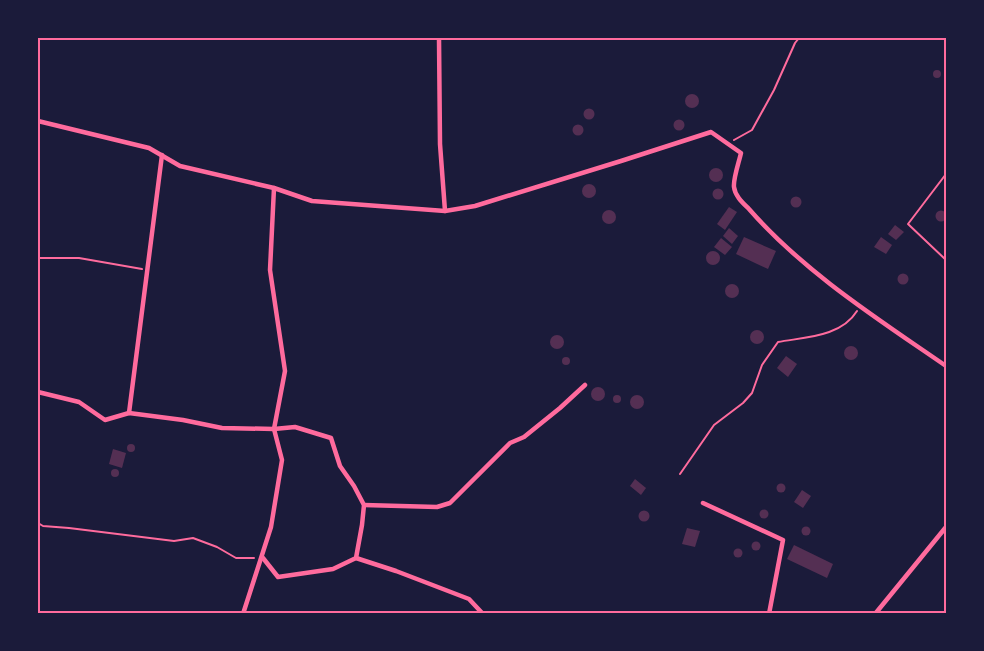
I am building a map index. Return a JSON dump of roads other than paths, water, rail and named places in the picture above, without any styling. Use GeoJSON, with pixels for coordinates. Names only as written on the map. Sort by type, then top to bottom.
{"type":"FeatureCollection","features":[{"type":"Feature","properties":{"kind":"street"},"geometry":{"type":"LineString","coordinates":[[439,38],[440,144],[445,211]]}},
{"type":"Feature","properties":{"kind":"street"},"geometry":{"type":"LineString","coordinates":[[38,121],[149,148],[180,166],[274,188],[312,201],[445,211],[484,204],[711,132],[741,154],[734,186],[737,196],[772,233],[809,266],[860,305],[946,366]]}},
{"type":"Feature","properties":{"kind":"street"},"geometry":{"type":"LineString","coordinates":[[129,413],[162,155]]}},
{"type":"Feature","properties":{"kind":"street"},"geometry":{"type":"LineString","coordinates":[[243,614],[263,558],[271,527],[282,460],[274,429],[284,371],[270,270],[274,188]]}},
{"type":"Feature","properties":{"kind":"street"},"geometry":{"type":"LineString","coordinates":[[364,504],[437,507],[450,504],[510,443],[524,437],[585,385]]}},
{"type":"Feature","properties":{"kind":"street"},"geometry":{"type":"LineString","coordinates":[[38,392],[79,402],[105,420],[129,413],[183,420],[222,428],[296,428],[331,438],[340,466],[364,504],[356,558]]}},
{"type":"Feature","properties":{"kind":"street"},"geometry":{"type":"LineString","coordinates":[[703,503],[783,540],[770,614]]}},
{"type":"Feature","properties":{"kind":"street"},"geometry":{"type":"LineString","coordinates":[[875,614],[946,527]]}},
{"type":"Feature","properties":{"kind":"street"},"geometry":{"type":"LineString","coordinates":[[263,558],[278,577],[333,569],[356,558],[469,599],[483,614]]}}]}
